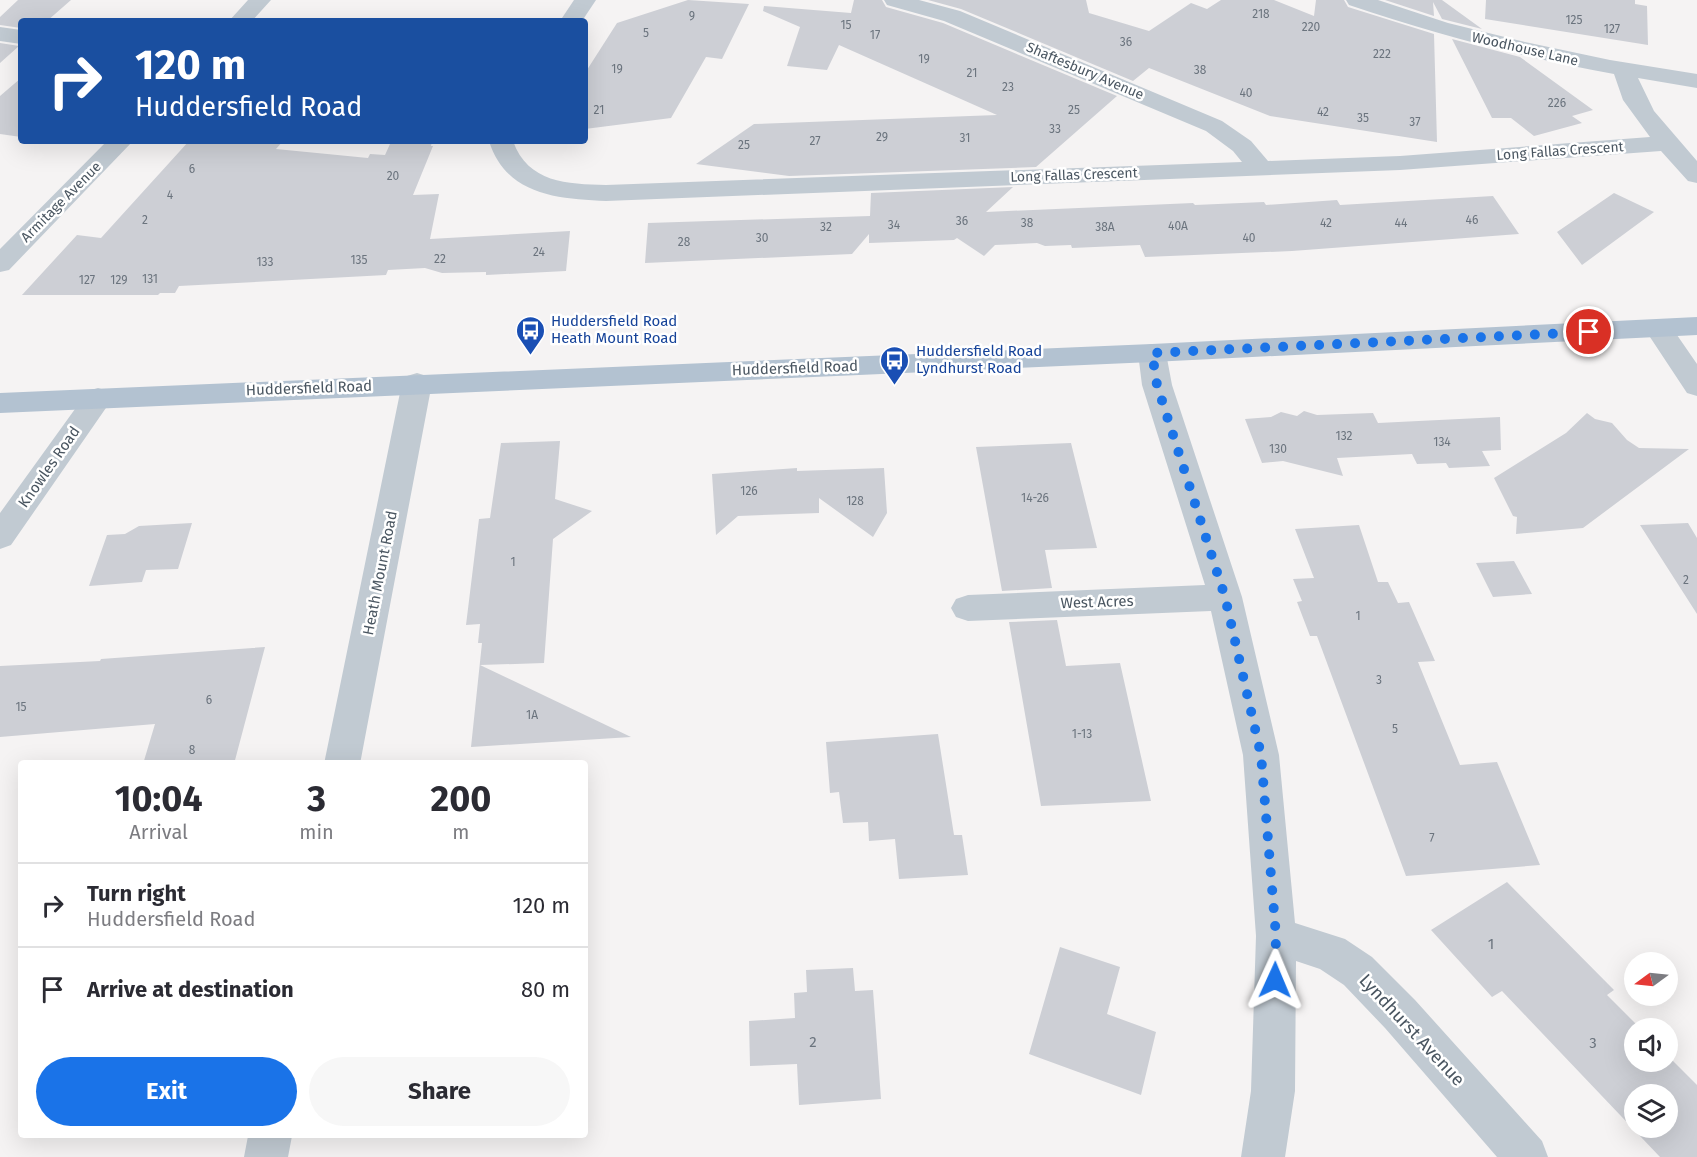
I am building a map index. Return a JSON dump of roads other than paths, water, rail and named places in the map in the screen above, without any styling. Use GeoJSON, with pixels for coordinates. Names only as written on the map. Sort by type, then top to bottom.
{"type":"FeatureCollection","features":[{"type":"Feature","properties":{"kind":"main road","name":"Huddersfield Road"},"geometry":{"type":"LineString","coordinates":[[0,403],[417,383],[1152,353],[1697,326]]}},
{"type":"Feature","properties":{"kind":"street"},"geometry":{"type":"LineString","coordinates":[[243,18],[260,0]]}},
{"type":"Feature","properties":{"kind":"street"},"geometry":{"type":"LineString","coordinates":[[573,18],[585,0]]}},
{"type":"Feature","properties":{"kind":"street","name":"Shaftesbury Avenue"},"geometry":{"type":"LineString","coordinates":[[895,0],[952,16],[1207,123],[1242,146],[1261,168]]}},
{"type":"Feature","properties":{"kind":"street","name":"Woodhouse Lane"},"geometry":{"type":"LineString","coordinates":[[1357,0],[1471,37],[1553,57],[1697,81]]}},
{"type":"Feature","properties":{"kind":"street"},"geometry":{"type":"LineString","coordinates":[[0,34],[18,37]]}},
{"type":"Feature","properties":{"kind":"street"},"geometry":{"type":"LineString","coordinates":[[1624,70],[1630,90],[1639,105],[1697,176]]}},
{"type":"Feature","properties":{"kind":"street","name":"Long Fallas Crescent"},"geometry":{"type":"LineString","coordinates":[[502,144],[508,160],[523,174],[548,186],[589,192],[1400,163],[1670,143]]}},
{"type":"Feature","properties":{"kind":"street","name":"Armitage Avenue"},"geometry":{"type":"LineString","coordinates":[[0,264],[118,144]]}},
{"type":"Feature","properties":{"kind":"street"},"geometry":{"type":"LineString","coordinates":[[1658,328],[1697,386]]}},
{"type":"Feature","properties":{"kind":"street"},"geometry":{"type":"LineString","coordinates":[[1152,353],[1157,385],[1225,597],[1261,755],[1276,936],[1273,1091],[1263,1157]]}},
{"type":"Feature","properties":{"kind":"street","name":"Heath Mount Road"},"geometry":{"type":"LineString","coordinates":[[343,760],[417,383]]}},
{"type":"Feature","properties":{"kind":"street","name":"Knowles Road"},"geometry":{"type":"LineString","coordinates":[[0,537],[98,398]]}},
{"type":"Feature","properties":{"kind":"street","name":"West Acres"},"geometry":{"type":"LineString","coordinates":[[968,608],[1225,597]]}},
{"type":"Feature","properties":{"kind":"street","name":"Lyndhurst Avenue"},"geometry":{"type":"LineString","coordinates":[[1276,936],[1331,953],[1358,971],[1400,1014],[1526,1157]]}},
{"type":"Feature","properties":{"kind":"street"},"geometry":{"type":"LineString","coordinates":[[266,1157],[270,1138]]}},
{"type":"Feature","properties":{"kind":"place","name":"Huddersfield Road Heath Mount Road"},"geometry":{"type":"Point","coordinates":[530,356]}},
{"type":"Feature","properties":{"kind":"place","name":"Huddersfield Road Lyndhurst Road"},"geometry":{"type":"Point","coordinates":[895,386]}}]}
